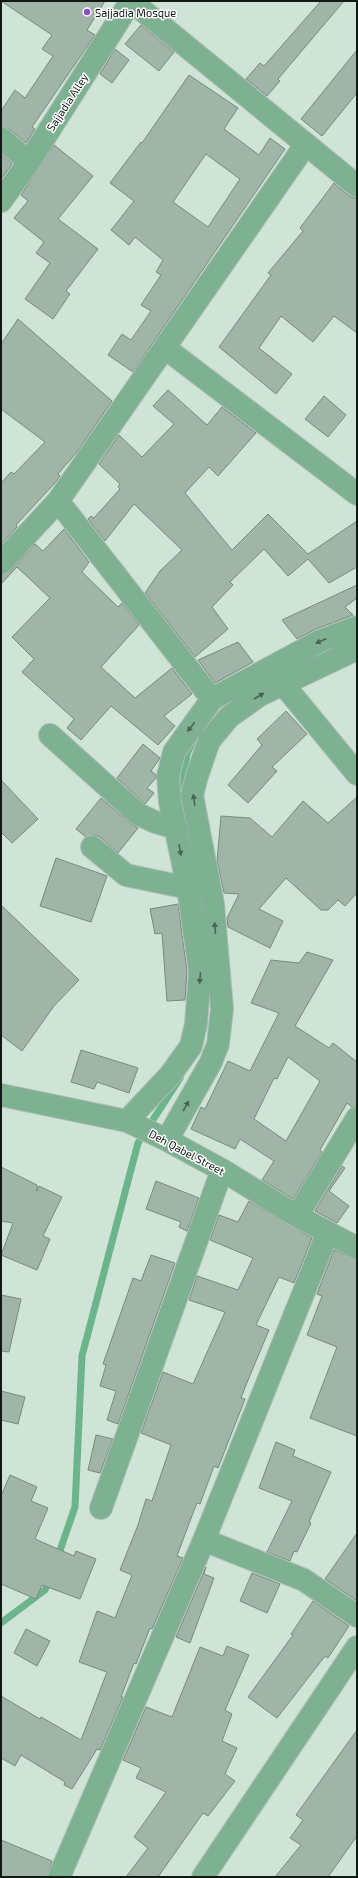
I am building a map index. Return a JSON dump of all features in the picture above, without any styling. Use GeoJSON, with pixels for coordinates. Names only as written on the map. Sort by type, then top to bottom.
{"type":"FeatureCollection","features":[{"type":"Feature","properties":{"kind":"street"},"geometry":{"type":"LineString","coordinates":[[131,1],[357,186]]}},
{"type":"Feature","properties":{"kind":"street","name":"Sajjadia Alley"},"geometry":{"type":"LineString","coordinates":[[1,201],[29,162],[131,1]]}},
{"type":"Feature","properties":{"kind":"street"},"geometry":{"type":"LineString","coordinates":[[1,138],[29,162]]}},
{"type":"Feature","properties":{"kind":"street"},"geometry":{"type":"LineString","coordinates":[[1,563],[58,501],[306,144]]}},
{"type":"Feature","properties":{"kind":"street"},"geometry":{"type":"LineString","coordinates":[[165,348],[357,494]]}},
{"type":"Feature","properties":{"kind":"street"},"geometry":{"type":"LineString","coordinates":[[58,501],[212,699]]}},
{"type":"Feature","properties":{"kind":"street"},"geometry":{"type":"LineString","coordinates":[[127,1121],[171,1074],[191,1046],[196,1024],[200,971],[188,888],[170,802],[168,776],[174,752],[212,699],[320,641],[357,627]]}},
{"type":"Feature","properties":{"kind":"street"},"geometry":{"type":"LineString","coordinates":[[167,1140],[211,1062],[218,1044],[222,1009],[213,904],[192,795],[209,741],[229,716],[260,695],[357,649]]}},
{"type":"Feature","properties":{"kind":"street"},"geometry":{"type":"LineString","coordinates":[[283,684],[357,774]]}},
{"type":"Feature","properties":{"kind":"street"},"geometry":{"type":"LineString","coordinates":[[50,735],[138,814],[155,822],[176,828]]}},
{"type":"Feature","properties":{"kind":"street"},"geometry":{"type":"LineString","coordinates":[[92,847],[126,875],[188,888]]}},
{"type":"Feature","properties":{"kind":"street","name":"Deh Qabel Street"},"geometry":{"type":"LineString","coordinates":[[1,1095],[127,1121],[167,1140],[222,1170],[297,1216],[357,1248]]}},
{"type":"Feature","properties":{"kind":"street"},"geometry":{"type":"LineString","coordinates":[[297,1216],[357,1118]]}},
{"type":"Feature","properties":{"kind":"street"},"geometry":{"type":"LineString","coordinates":[[101,1508],[222,1170]]}},
{"type":"Feature","properties":{"kind":"street"},"geometry":{"type":"LineString","coordinates":[[59,1877],[204,1540],[328,1232]]}},
{"type":"Feature","properties":{"kind":"street"},"geometry":{"type":"LineString","coordinates":[[204,1540],[304,1580],[357,1616]]}},
{"type":"Feature","properties":{"kind":"street"},"geometry":{"type":"LineString","coordinates":[[203,1877],[357,1647]]}},
{"type":"Feature","properties":{"kind":"building"},"geometry":{"type":"Polygon","coordinates":[[[1,1],[105,1],[87,30],[95,35],[32,127],[35,129],[26,143],[9,129],[1,126],[1,111],[15,90],[25,98],[53,56],[42,49],[52,35],[1,1]]]}},
{"type":"Feature","properties":{"kind":"building"},"geometry":{"type":"Polygon","coordinates":[[[321,1],[344,1],[278,79],[280,81],[267,96],[246,79],[260,63],[264,66],[321,1]]]}},
{"type":"Feature","properties":{"kind":"building"},"geometry":{"type":"Polygon","coordinates":[[[141,25],[174,52],[159,71],[125,44],[141,25]]]}},
{"type":"Feature","properties":{"kind":"building"},"geometry":{"type":"Polygon","coordinates":[[[115,49],[129,60],[112,83],[100,74],[115,49]]]}},
{"type":"Feature","properties":{"kind":"building"},"geometry":{"type":"Polygon","coordinates":[[[357,50],[357,93],[322,136],[301,119],[357,50]]]}},
{"type":"Feature","properties":{"kind":"building"},"geometry":{"type":"Polygon","coordinates":[[[189,75],[238,108],[224,129],[259,155],[270,138],[285,149],[133,372],[108,355],[122,334],[131,340],[151,311],[141,305],[161,275],[156,272],[163,260],[135,237],[129,245],[111,230],[134,201],[110,183],[141,142],[142,143],[189,75]],[[206,154],[173,202],[208,227],[240,179],[206,154]]]}},
{"type":"Feature","properties":{"kind":"building"},"geometry":{"type":"Polygon","coordinates":[[[54,145],[93,176],[58,219],[98,249],[66,291],[70,294],[53,319],[25,299],[50,263],[36,253],[44,242],[14,218],[28,201],[21,195],[54,145]]]}},
{"type":"Feature","properties":{"kind":"building"},"geometry":{"type":"Polygon","coordinates":[[[1,154],[12,164],[1,179],[1,154]]]}},
{"type":"Feature","properties":{"kind":"building"},"geometry":{"type":"Polygon","coordinates":[[[334,183],[349,196],[357,199],[357,333],[334,316],[313,342],[281,316],[259,348],[292,374],[276,394],[219,347],[271,275],[268,273],[303,231],[300,228],[334,183]]]}},
{"type":"Feature","properties":{"kind":"building"},"geometry":{"type":"Polygon","coordinates":[[[18,319],[112,401],[77,452],[58,474],[60,476],[55,483],[16,525],[17,527],[1,545],[1,483],[11,472],[14,474],[45,442],[1,409],[1,344],[18,319]]]}},
{"type":"Feature","properties":{"kind":"building"},"geometry":{"type":"Polygon","coordinates":[[[168,390],[207,425],[222,407],[256,433],[218,476],[209,467],[185,493],[232,550],[268,514],[308,554],[357,521],[357,567],[329,583],[308,559],[288,576],[264,549],[230,582],[233,585],[212,607],[228,629],[195,657],[145,593],[160,571],[182,550],[134,504],[105,541],[88,519],[91,516],[94,518],[120,489],[118,487],[120,484],[99,464],[119,435],[142,457],[174,424],[153,406],[168,390]]]}},
{"type":"Feature","properties":{"kind":"building"},"geometry":{"type":"Polygon","coordinates":[[[324,396],[346,415],[328,437],[305,419],[324,396]]]}},
{"type":"Feature","properties":{"kind":"building"},"geometry":{"type":"Polygon","coordinates":[[[64,529],[89,562],[82,572],[118,607],[122,603],[139,625],[101,667],[135,698],[172,668],[192,694],[164,716],[175,726],[158,745],[111,706],[81,740],[67,728],[74,719],[22,672],[34,659],[12,637],[50,598],[17,567],[1,584],[1,575],[10,571],[35,544],[43,551],[64,529]]]}},
{"type":"Feature","properties":{"kind":"building"},"geometry":{"type":"Polygon","coordinates":[[[357,585],[357,598],[345,607],[353,615],[316,629],[297,639],[282,620],[357,585]]]}},
{"type":"Feature","properties":{"kind":"building"},"geometry":{"type":"Polygon","coordinates":[[[238,642],[253,662],[215,683],[198,660],[238,642]]]}},
{"type":"Feature","properties":{"kind":"building"},"geometry":{"type":"Polygon","coordinates":[[[286,711],[307,734],[272,767],[277,771],[248,803],[228,785],[262,745],[257,739],[286,711]]]}},
{"type":"Feature","properties":{"kind":"building"},"geometry":{"type":"Polygon","coordinates":[[[143,744],[160,758],[151,771],[156,775],[156,778],[147,788],[154,793],[145,804],[117,778],[143,744]]]}},
{"type":"Feature","properties":{"kind":"building"},"geometry":{"type":"Polygon","coordinates":[[[1,780],[38,819],[12,843],[1,832],[1,780]]]}},
{"type":"Feature","properties":{"kind":"building"},"geometry":{"type":"Polygon","coordinates":[[[357,797],[357,893],[345,906],[338,900],[328,910],[321,910],[286,878],[259,909],[283,921],[270,948],[228,927],[227,918],[239,894],[224,893],[217,861],[221,816],[250,818],[272,837],[303,801],[328,823],[357,797]]]}},
{"type":"Feature","properties":{"kind":"building"},"geometry":{"type":"Polygon","coordinates":[[[101,798],[138,828],[118,853],[100,837],[94,835],[86,837],[76,829],[101,798]]]}},
{"type":"Feature","properties":{"kind":"building"},"geometry":{"type":"Polygon","coordinates":[[[56,858],[107,876],[91,922],[40,906],[56,858]]]}},
{"type":"Feature","properties":{"kind":"building"},"geometry":{"type":"Polygon","coordinates":[[[178,904],[187,971],[185,1000],[167,1001],[162,933],[155,934],[150,909],[178,904]]]}},
{"type":"Feature","properties":{"kind":"building"},"geometry":{"type":"Polygon","coordinates":[[[1,905],[79,980],[54,1006],[22,1051],[1,1035],[1,905]]]}},
{"type":"Feature","properties":{"kind":"building"},"geometry":{"type":"Polygon","coordinates":[[[307,952],[333,960],[295,1026],[329,1048],[333,1043],[357,1062],[357,1106],[352,1107],[347,1103],[320,1150],[322,1152],[293,1199],[262,1180],[274,1161],[240,1139],[235,1149],[191,1129],[201,1107],[205,1109],[228,1061],[250,1071],[279,1013],[251,1003],[271,960],[299,963],[307,952]],[[288,1057],[277,1079],[274,1078],[254,1119],[286,1141],[320,1081],[288,1057]]]}},
{"type":"Feature","properties":{"kind":"building"},"geometry":{"type":"Polygon","coordinates":[[[81,1050],[138,1068],[129,1093],[97,1082],[94,1089],[71,1082],[81,1050]]]}},
{"type":"Feature","properties":{"kind":"building"},"geometry":{"type":"Polygon","coordinates":[[[342,1166],[345,1168],[329,1191],[349,1206],[337,1223],[315,1211],[342,1166]]]}},
{"type":"Feature","properties":{"kind":"building"},"geometry":{"type":"Polygon","coordinates":[[[1,1167],[37,1185],[37,1191],[39,1186],[62,1197],[43,1236],[50,1239],[37,1270],[1,1255],[13,1223],[1,1221],[1,1167]]]}},
{"type":"Feature","properties":{"kind":"building"},"geometry":{"type":"Polygon","coordinates":[[[156,1181],[199,1198],[187,1231],[179,1227],[181,1222],[146,1209],[156,1181]]]}},
{"type":"Feature","properties":{"kind":"building"},"geometry":{"type":"Polygon","coordinates":[[[249,1201],[312,1238],[294,1283],[279,1277],[256,1325],[269,1330],[241,1398],[245,1399],[218,1468],[214,1466],[200,1504],[197,1503],[193,1513],[177,1556],[183,1558],[152,1629],[150,1628],[136,1664],[134,1663],[121,1697],[123,1697],[100,1750],[97,1749],[72,1789],[64,1785],[65,1782],[21,1755],[15,1766],[1,1758],[1,1696],[40,1719],[41,1717],[81,1740],[107,1672],[79,1662],[97,1611],[115,1618],[132,1575],[120,1570],[138,1525],[146,1499],[152,1501],[171,1445],[141,1433],[163,1372],[193,1384],[225,1312],[189,1300],[197,1276],[238,1290],[253,1258],[210,1240],[219,1215],[238,1222],[249,1201]]]}},
{"type":"Feature","properties":{"kind":"building"},"geometry":{"type":"Polygon","coordinates":[[[334,1250],[357,1260],[357,1436],[310,1418],[337,1347],[307,1335],[322,1296],[317,1294],[334,1250]]]}},
{"type":"Feature","properties":{"kind":"building"},"geometry":{"type":"Polygon","coordinates":[[[151,1255],[175,1263],[118,1424],[107,1420],[116,1391],[100,1386],[106,1365],[103,1364],[133,1278],[141,1281],[151,1255]]]}},
{"type":"Feature","properties":{"kind":"building"},"geometry":{"type":"Polygon","coordinates":[[[1,1295],[21,1299],[9,1352],[1,1351],[1,1295]]]}},
{"type":"Feature","properties":{"kind":"building"},"geometry":{"type":"Polygon","coordinates":[[[1,1391],[25,1397],[18,1424],[1,1420],[1,1391]]]}},
{"type":"Feature","properties":{"kind":"building"},"geometry":{"type":"Polygon","coordinates":[[[96,1435],[113,1439],[100,1473],[88,1470],[96,1435]]]}},
{"type":"Feature","properties":{"kind":"building"},"geometry":{"type":"Polygon","coordinates":[[[276,1442],[295,1450],[293,1456],[331,1472],[309,1522],[311,1523],[297,1552],[294,1551],[290,1561],[267,1552],[292,1501],[259,1488],[276,1442]]]}},
{"type":"Feature","properties":{"kind":"building"},"geometry":{"type":"Polygon","coordinates":[[[10,1475],[37,1487],[31,1501],[48,1508],[35,1539],[74,1556],[76,1551],[96,1559],[80,1599],[42,1585],[36,1599],[1,1584],[1,1496],[10,1475]]]}},
{"type":"Feature","properties":{"kind":"building"},"geometry":{"type":"Polygon","coordinates":[[[357,1533],[357,1601],[325,1579],[357,1533]]]}},
{"type":"Feature","properties":{"kind":"building"},"geometry":{"type":"Polygon","coordinates":[[[206,1567],[204,1574],[214,1578],[190,1643],[176,1637],[206,1567]]]}},
{"type":"Feature","properties":{"kind":"building"},"geometry":{"type":"Polygon","coordinates":[[[252,1573],[280,1584],[267,1613],[240,1601],[252,1573]]]}},
{"type":"Feature","properties":{"kind":"building"},"geometry":{"type":"Polygon","coordinates":[[[313,1601],[349,1626],[328,1658],[325,1656],[277,1718],[248,1697],[293,1635],[291,1634],[313,1601]]]}},
{"type":"Feature","properties":{"kind":"building"},"geometry":{"type":"Polygon","coordinates":[[[26,1629],[50,1641],[37,1666],[14,1653],[26,1629]]]}},
{"type":"Feature","properties":{"kind":"building"},"geometry":{"type":"Polygon","coordinates":[[[227,1646],[249,1655],[225,1710],[232,1714],[222,1741],[237,1748],[225,1774],[235,1781],[208,1816],[203,1813],[158,1877],[126,1877],[148,1848],[134,1837],[166,1792],[136,1778],[141,1768],[123,1760],[146,1707],[172,1717],[200,1647],[223,1656],[227,1646]]]}},
{"type":"Feature","properties":{"kind":"building"},"geometry":{"type":"Polygon","coordinates":[[[357,1730],[357,1836],[328,1877],[275,1877],[301,1845],[290,1838],[303,1820],[296,1815],[357,1730]]]}},
{"type":"Feature","properties":{"kind":"building"},"geometry":{"type":"Polygon","coordinates":[[[1,1840],[52,1861],[47,1877],[1,1877],[1,1840]]]}},
{"type":"Feature","properties":{"kind":"waterway"},"geometry":{"type":"LineString","coordinates":[[305,661],[331,650]]}},
{"type":"Feature","properties":{"kind":"waterway"},"geometry":{"type":"LineString","coordinates":[[183,797],[182,791],[187,754],[193,741]]}},
{"type":"Feature","properties":{"kind":"waterway"},"geometry":{"type":"LineString","coordinates":[[57,1559],[75,1507],[82,1356],[138,1143],[180,1078]]}},
{"type":"Feature","properties":{"kind":"waterway"},"geometry":{"type":"LineString","coordinates":[[1,1623],[45,1590],[50,1578]]}},
{"type":"Feature","properties":{"kind":"place","name":"Sajjadia Mosque"},"geometry":{"type":"Point","coordinates":[87,12]}}]}
